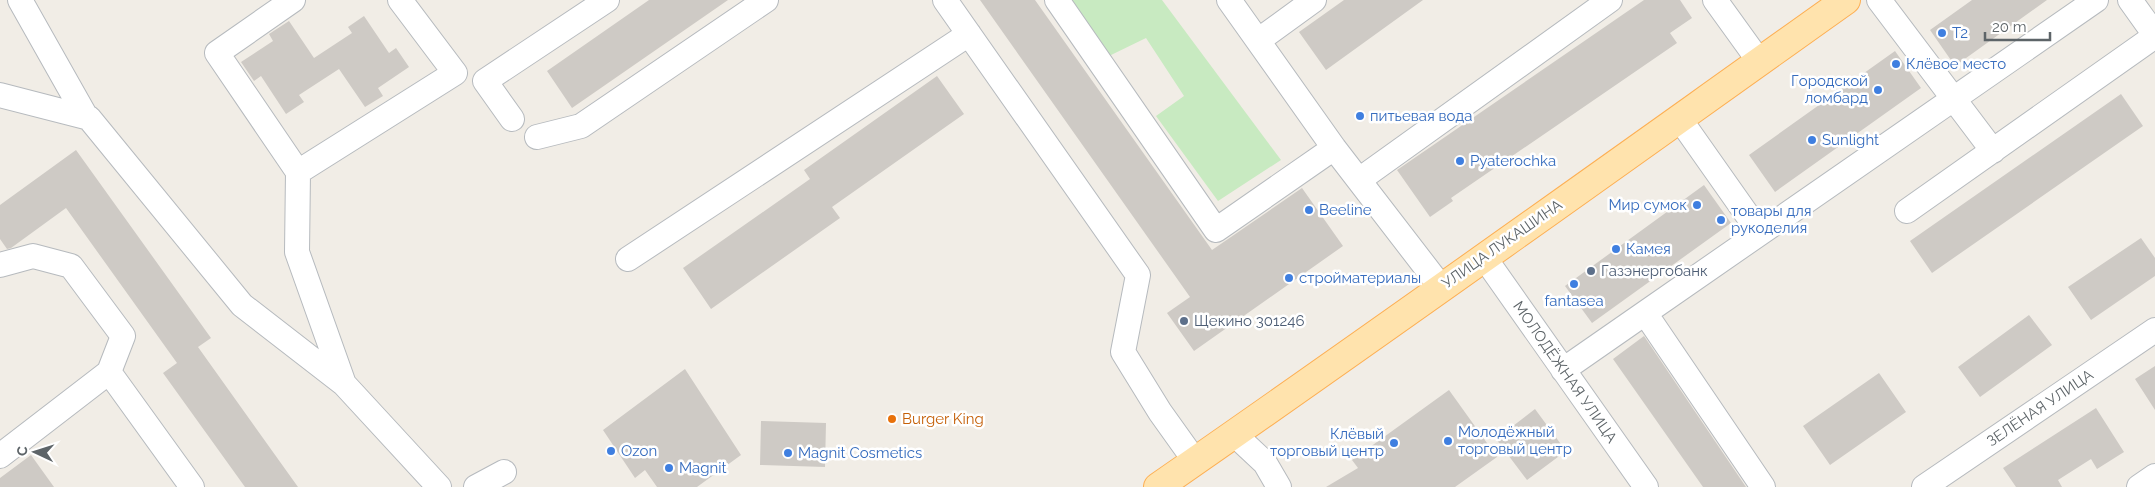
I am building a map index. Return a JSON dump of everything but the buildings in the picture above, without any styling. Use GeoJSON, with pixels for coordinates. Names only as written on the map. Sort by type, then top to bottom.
{"type":"FeatureCollection","features":[{"type":"Feature","properties":{"kind":"main road","name":"УЛИЦА ЛУКАШИНА"},"geometry":{"type":"LineString","coordinates":[[1158,487],[1356,350],[1441,287],[1846,0]]}},
{"type":"Feature","properties":{"kind":"street"},"geometry":{"type":"LineString","coordinates":[[20,0],[86,117],[242,306],[344,384],[439,487]]}},
{"type":"Feature","properties":{"kind":"street"},"geometry":{"type":"LineString","coordinates":[[293,0],[218,53],[298,172],[297,252],[344,384]]}},
{"type":"Feature","properties":{"kind":"street"},"geometry":{"type":"LineString","coordinates":[[400,0],[455,73],[485,81],[512,120]]}},
{"type":"Feature","properties":{"kind":"street"},"geometry":{"type":"LineString","coordinates":[[485,81],[606,0]]}},
{"type":"Feature","properties":{"kind":"street"},"geometry":{"type":"LineString","coordinates":[[537,137],[581,126],[766,0]]}},
{"type":"Feature","properties":{"kind":"street"},"geometry":{"type":"LineString","coordinates":[[945,0],[1138,275],[1123,352],[1160,412],[1195,461]]}},
{"type":"Feature","properties":{"kind":"street"},"geometry":{"type":"LineString","coordinates":[[1057,0],[1216,230],[1334,148]]}},
{"type":"Feature","properties":{"kind":"street"},"geometry":{"type":"LineString","coordinates":[[1229,0],[1334,148],[1441,287]]}},
{"type":"Feature","properties":{"kind":"street"},"geometry":{"type":"LineString","coordinates":[[1259,40],[1314,0]]}},
{"type":"Feature","properties":{"kind":"street"},"geometry":{"type":"LineString","coordinates":[[1359,180],[1610,0]]}},
{"type":"Feature","properties":{"kind":"street"},"geometry":{"type":"LineString","coordinates":[[1715,0],[1759,62]]}},
{"type":"Feature","properties":{"kind":"street"},"geometry":{"type":"LineString","coordinates":[[1879,0],[1993,151]]}},
{"type":"Feature","properties":{"kind":"street"},"geometry":{"type":"LineString","coordinates":[[1563,370],[2096,0]]}},
{"type":"Feature","properties":{"kind":"street"},"geometry":{"type":"LineString","coordinates":[[1907,211],[2155,36],[2130,0]]}},
{"type":"Feature","properties":{"kind":"street"},"geometry":{"type":"LineString","coordinates":[[628,259],[969,34]]}},
{"type":"Feature","properties":{"kind":"street"},"geometry":{"type":"LineString","coordinates":[[298,172],[455,73]]}},
{"type":"Feature","properties":{"kind":"street"},"geometry":{"type":"LineString","coordinates":[[0,95],[86,117]]}},
{"type":"Feature","properties":{"kind":"street"},"geometry":{"type":"LineString","coordinates":[[1679,118],[1760,234]]}},
{"type":"Feature","properties":{"kind":"street"},"geometry":{"type":"LineString","coordinates":[[0,265],[33,256],[71,266],[123,336],[109,372],[0,456]]}},
{"type":"Feature","properties":{"kind":"street","name":"МОЛОДЁЖНАЯ УЛИЦА"},"geometry":{"type":"LineString","coordinates":[[1484,257],[1646,487]]}},
{"type":"Feature","properties":{"kind":"street"},"geometry":{"type":"LineString","coordinates":[[1645,313],[1763,487]]}},
{"type":"Feature","properties":{"kind":"street","name":"ЗЕЛЁНАЯ УЛИЦА"},"geometry":{"type":"LineString","coordinates":[[1924,487],[2155,330]]}},
{"type":"Feature","properties":{"kind":"street"},"geometry":{"type":"LineString","coordinates":[[109,372],[192,487]]}},
{"type":"Feature","properties":{"kind":"street"},"geometry":{"type":"LineString","coordinates":[[1234,434],[1265,463],[1279,487]]}},
{"type":"Feature","properties":{"kind":"street"},"geometry":{"type":"LineString","coordinates":[[476,487],[504,472]]}},
{"type":"Feature","properties":{"kind":"street"},"geometry":{"type":"LineString","coordinates":[[2138,487],[2155,476]]}},
{"type":"Feature","properties":{"kind":"green space"},"geometry":{"type":"Polygon","coordinates":[[[1069,0],[1162,0],[1281,160],[1218,201],[1156,116],[1184,96],[1146,38],[1109,56],[1069,0]]]}},
{"type":"Feature","properties":{"kind":"place","name":"T2"},"geometry":{"type":"Point","coordinates":[1942,33]}},
{"type":"Feature","properties":{"kind":"place","name":"Клёвое место"},"geometry":{"type":"Point","coordinates":[1896,64]}},
{"type":"Feature","properties":{"kind":"place","name":"Городской ломбард"},"geometry":{"type":"Point","coordinates":[1878,90]}},
{"type":"Feature","properties":{"kind":"place","name":"питьевая вода"},"geometry":{"type":"Point","coordinates":[1360,116]}},
{"type":"Feature","properties":{"kind":"place","name":"Sunlight"},"geometry":{"type":"Point","coordinates":[1812,140]}},
{"type":"Feature","properties":{"kind":"place","name":"Pyaterochka"},"geometry":{"type":"Point","coordinates":[1460,161]}},
{"type":"Feature","properties":{"kind":"place","name":"Мир сумок"},"geometry":{"type":"Point","coordinates":[1697,205]}},
{"type":"Feature","properties":{"kind":"place","name":"Beeline"},"geometry":{"type":"Point","coordinates":[1309,210]}},
{"type":"Feature","properties":{"kind":"place","name":"товары для рукоделия"},"geometry":{"type":"Point","coordinates":[1721,220]}},
{"type":"Feature","properties":{"kind":"place","name":"Камея"},"geometry":{"type":"Point","coordinates":[1616,249]}},
{"type":"Feature","properties":{"kind":"place","name":"Газэнергобанк"},"geometry":{"type":"Point","coordinates":[1591,271]}},
{"type":"Feature","properties":{"kind":"place","name":"стройматериалы"},"geometry":{"type":"Point","coordinates":[1289,278]}},
{"type":"Feature","properties":{"kind":"place","name":"fantasea"},"geometry":{"type":"Point","coordinates":[1574,284]}},
{"type":"Feature","properties":{"kind":"place","name":"Щекино 301246"},"geometry":{"type":"Point","coordinates":[1184,321]}},
{"type":"Feature","properties":{"kind":"place","name":"Burger King"},"geometry":{"type":"Point","coordinates":[892,419]}},
{"type":"Feature","properties":{"kind":"place","name":"Молодёжный торговый центр"},"geometry":{"type":"Point","coordinates":[1448,441]}},
{"type":"Feature","properties":{"kind":"place","name":"Клёвый торговый центр"},"geometry":{"type":"Point","coordinates":[1394,443]}},
{"type":"Feature","properties":{"kind":"place","name":"Ozon"},"geometry":{"type":"Point","coordinates":[611,451]}},
{"type":"Feature","properties":{"kind":"place","name":"Magnit Cosmetics"},"geometry":{"type":"Point","coordinates":[788,453]}},
{"type":"Feature","properties":{"kind":"place","name":"Magnit"},"geometry":{"type":"Point","coordinates":[669,468]}}]}
